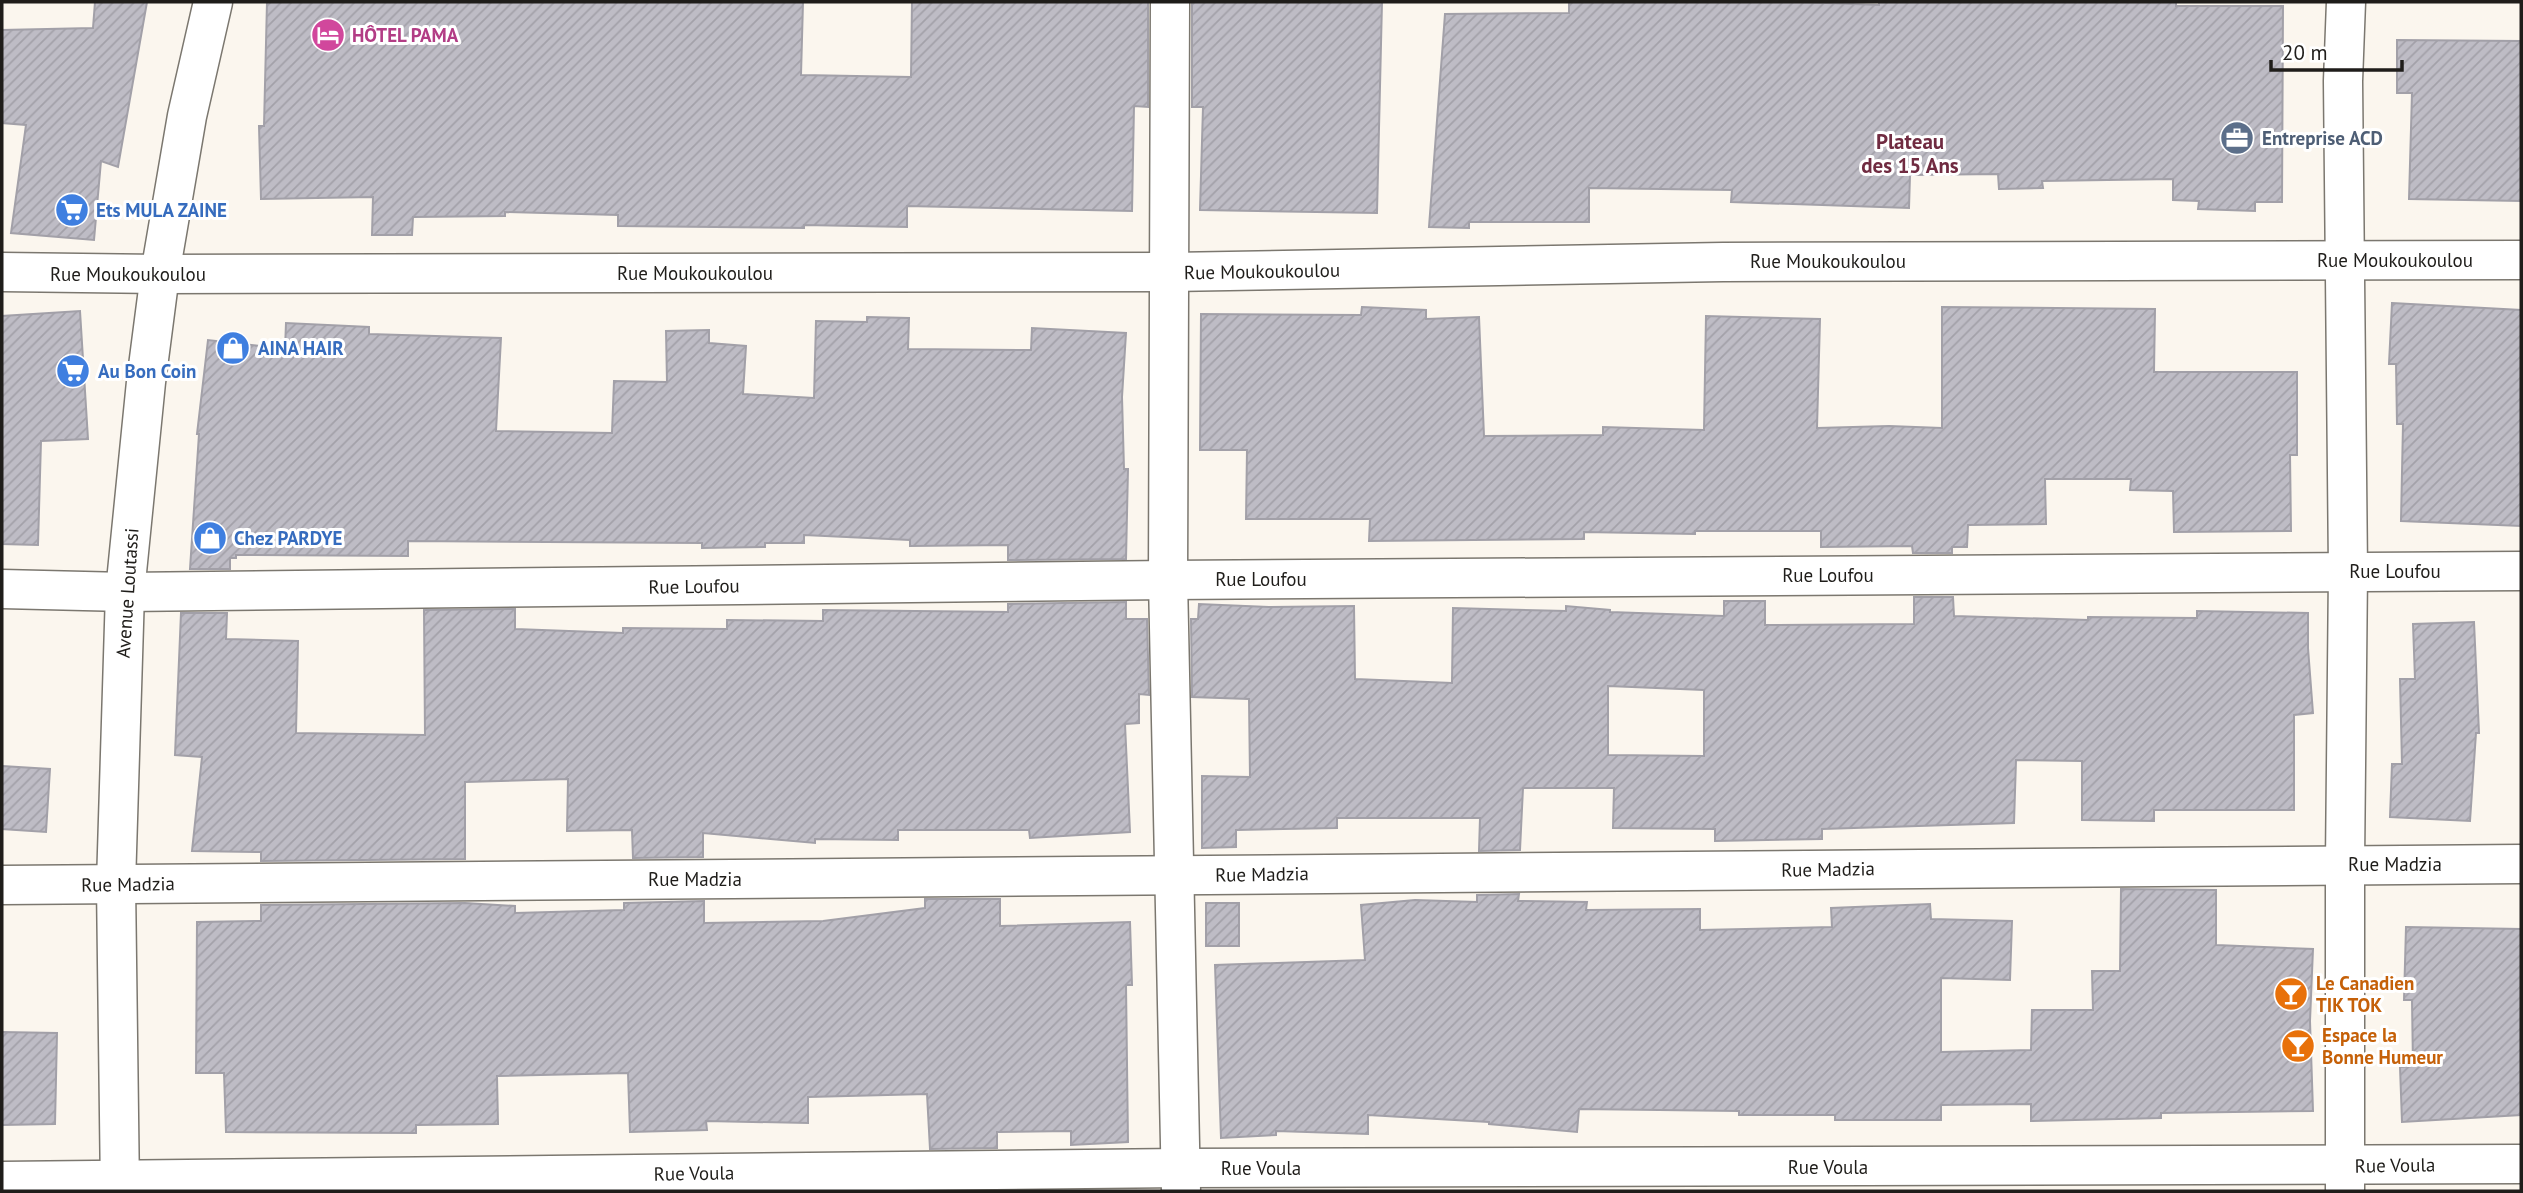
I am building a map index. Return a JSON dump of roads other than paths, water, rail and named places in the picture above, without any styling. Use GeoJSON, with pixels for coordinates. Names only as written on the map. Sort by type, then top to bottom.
{"type":"FeatureCollection","features":[{"type":"Feature","properties":{"kind":"street","name":"Avenue Loutassi"},"geometry":{"type":"LineString","coordinates":[[120,1186],[116,884],[125,592],[146,382],[160,274],[187,116],[213,2]]}},
{"type":"Feature","properties":{"kind":"street"},"geometry":{"type":"LineString","coordinates":[[1170,2],[1168,580],[1181,1180]]}},
{"type":"Feature","properties":{"kind":"street"},"geometry":{"type":"LineString","coordinates":[[2345,1178],[2348,571],[2343,81],[2346,2]]}},
{"type":"Feature","properties":{"kind":"street","name":"Rue Moukoukoulou"},"geometry":{"type":"LineString","coordinates":[[2,272],[1171,272],[1723,262],[2521,260]]}},
{"type":"Feature","properties":{"kind":"street","name":"Rue Loufou"},"geometry":{"type":"LineString","coordinates":[[2,589],[125,592],[1168,580],[2521,570]]}},
{"type":"Feature","properties":{"kind":"street","name":"Rue Madzia"},"geometry":{"type":"LineString","coordinates":[[2,885],[2345,863],[2521,864]]}},
{"type":"Feature","properties":{"kind":"street","name":"Rue Voula"},"geometry":{"type":"LineString","coordinates":[[2,1181],[120,1186],[1181,1180],[2345,1178],[2521,1164]]}},
{"type":"Feature","properties":{"kind":"place","name":"HÔTEL PAMA"},"geometry":{"type":"Point","coordinates":[328,35]}},
{"type":"Feature","properties":{"kind":"place","name":"Entreprise ACD"},"geometry":{"type":"Point","coordinates":[2237,138]}},
{"type":"Feature","properties":{"kind":"place","name":"Ets MULA ZAINE"},"geometry":{"type":"Point","coordinates":[72,210]}},
{"type":"Feature","properties":{"kind":"place","name":"AINA HAIR"},"geometry":{"type":"Point","coordinates":[233,348]}},
{"type":"Feature","properties":{"kind":"place","name":"Au Bon Coin"},"geometry":{"type":"Point","coordinates":[73,371]}},
{"type":"Feature","properties":{"kind":"place","name":"Chez PARDYE"},"geometry":{"type":"Point","coordinates":[210,538]}},
{"type":"Feature","properties":{"kind":"place","name":"Le Canadien TIK TOK"},"geometry":{"type":"Point","coordinates":[2291,994]}},
{"type":"Feature","properties":{"kind":"place","name":"Espace la Bonne Humeur"},"geometry":{"type":"Point","coordinates":[2298,1046]}},
{"type":"Feature","properties":{"kind":"district","name":"Plateau des 15 Ans"},"geometry":{"type":"Point","coordinates":[1910,153]}}]}
